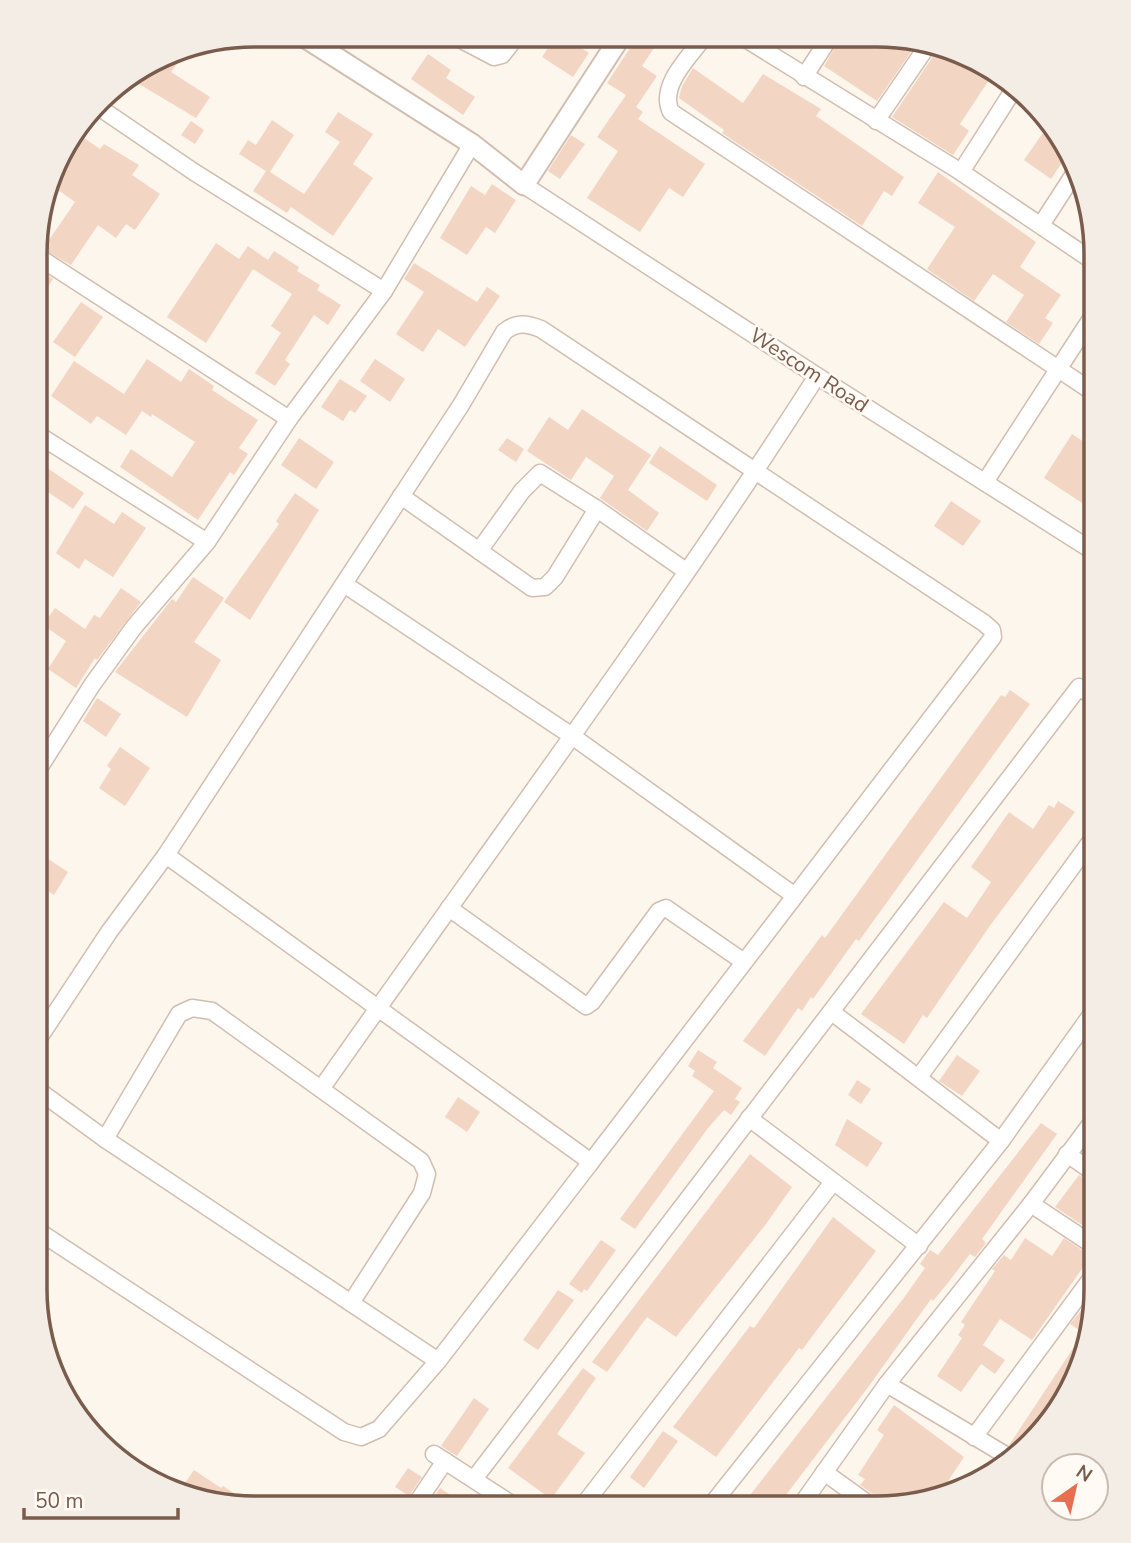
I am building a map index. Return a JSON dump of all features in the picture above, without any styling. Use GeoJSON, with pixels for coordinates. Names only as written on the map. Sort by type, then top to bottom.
{"type":"FeatureCollection","features":[{"type":"Feature","properties":{"kind":"street"},"geometry":{"type":"LineString","coordinates":[[320,47],[472,144],[524,185],[614,47]]}},
{"type":"Feature","properties":{"kind":"street"},"geometry":{"type":"LineString","coordinates":[[475,47],[494,57],[502,55],[508,47]]}},
{"type":"Feature","properties":{"kind":"street"},"geometry":{"type":"LineString","coordinates":[[697,47],[677,73],[669,91],[667,102],[671,113],[1084,386]]}},
{"type":"Feature","properties":{"kind":"street"},"geometry":{"type":"LineString","coordinates":[[758,47],[961,172],[1084,254]]}},
{"type":"Feature","properties":{"kind":"street"},"geometry":{"type":"LineString","coordinates":[[804,77],[824,47]]}},
{"type":"Feature","properties":{"kind":"street"},"geometry":{"type":"LineString","coordinates":[[876,121],[923,53]]}},
{"type":"Feature","properties":{"kind":"street"},"geometry":{"type":"LineString","coordinates":[[961,172],[1009,96]]}},
{"type":"Feature","properties":{"kind":"street"},"geometry":{"type":"LineString","coordinates":[[105,112],[194,172],[384,291]]}},
{"type":"Feature","properties":{"kind":"street"},"geometry":{"type":"LineString","coordinates":[[47,757],[134,627],[207,542],[289,419],[384,291],[472,144]]}},
{"type":"Feature","properties":{"kind":"street"},"geometry":{"type":"LineString","coordinates":[[1041,225],[1070,180]]}},
{"type":"Feature","properties":{"kind":"street","name":"Wescom Road"},"geometry":{"type":"LineString","coordinates":[[524,185],[1084,545]]}},
{"type":"Feature","properties":{"kind":"street"},"geometry":{"type":"LineString","coordinates":[[47,262],[289,419]]}},
{"type":"Feature","properties":{"kind":"street"},"geometry":{"type":"LineString","coordinates":[[47,1027],[109,932],[166,855],[461,405],[504,332],[521,324],[541,329],[757,470],[984,623],[993,633],[990,641],[438,1361],[379,1429],[361,1437],[344,1432],[47,1237]]}},
{"type":"Feature","properties":{"kind":"street"},"geometry":{"type":"LineString","coordinates":[[985,482],[1084,329]]}},
{"type":"Feature","properties":{"kind":"street"},"geometry":{"type":"LineString","coordinates":[[321,1088],[572,736],[757,470],[817,376]]}},
{"type":"Feature","properties":{"kind":"street"},"geometry":{"type":"LineString","coordinates":[[47,440],[207,542]]}},
{"type":"Feature","properties":{"kind":"street"},"geometry":{"type":"LineString","coordinates":[[479,551],[522,491],[540,473],[686,571]]}},
{"type":"Feature","properties":{"kind":"street"},"geometry":{"type":"LineString","coordinates":[[401,496],[532,588],[545,587],[555,577],[597,509]]}},
{"type":"Feature","properties":{"kind":"street"},"geometry":{"type":"LineString","coordinates":[[344,584],[572,736],[795,896]]}},
{"type":"Feature","properties":{"kind":"street"},"geometry":{"type":"LineString","coordinates":[[474,1479],[749,1118],[833,1013],[1079,687],[1084,690]]}},
{"type":"Feature","properties":{"kind":"street"},"geometry":{"type":"LineString","coordinates":[[919,1077],[1083,851]]}},
{"type":"Feature","properties":{"kind":"street"},"geometry":{"type":"LineString","coordinates":[[166,855],[591,1162]]}},
{"type":"Feature","properties":{"kind":"street"},"geometry":{"type":"LineString","coordinates":[[449,908],[586,1006],[592,1002],[659,911],[666,908],[744,962]]}},
{"type":"Feature","properties":{"kind":"street"},"geometry":{"type":"LineString","coordinates":[[104,1139],[179,1014],[192,1008],[212,1011],[421,1161],[427,1174],[422,1193],[351,1303]]}},
{"type":"Feature","properties":{"kind":"street"},"geometry":{"type":"LineString","coordinates":[[833,1013],[1001,1141]]}},
{"type":"Feature","properties":{"kind":"street"},"geometry":{"type":"LineString","coordinates":[[718,1496],[1001,1141],[1083,1026]]}},
{"type":"Feature","properties":{"kind":"street"},"geometry":{"type":"LineString","coordinates":[[47,1097],[104,1139],[438,1361]]}},
{"type":"Feature","properties":{"kind":"street"},"geometry":{"type":"LineString","coordinates":[[749,1118],[919,1246]]}},
{"type":"Feature","properties":{"kind":"street"},"geometry":{"type":"LineString","coordinates":[[807,1496],[887,1384],[1031,1204],[1083,1133]]}},
{"type":"Feature","properties":{"kind":"street"},"geometry":{"type":"LineString","coordinates":[[1067,1154],[1083,1165]]}},
{"type":"Feature","properties":{"kind":"street"},"geometry":{"type":"LineString","coordinates":[[591,1496],[833,1182]]}},
{"type":"Feature","properties":{"kind":"street"},"geometry":{"type":"LineString","coordinates":[[1031,1204],[1083,1238]]}},
{"type":"Feature","properties":{"kind":"street"},"geometry":{"type":"LineString","coordinates":[[974,1437],[1083,1290]]}},
{"type":"Feature","properties":{"kind":"street"},"geometry":{"type":"LineString","coordinates":[[887,1384],[1002,1453]]}},
{"type":"Feature","properties":{"kind":"street"},"geometry":{"type":"LineString","coordinates":[[420,1496],[439,1457],[500,1496]]}},
{"type":"Feature","properties":{"kind":"street"},"geometry":{"type":"LineString","coordinates":[[824,1472],[857,1496]]}},
{"type":"Feature","properties":{"kind":"building"},"geometry":{"type":"Polygon","coordinates":[[[549,47],[580,47],[589,53],[573,77],[542,57],[549,47]]]}},
{"type":"Feature","properties":{"kind":"building"},"geometry":{"type":"Polygon","coordinates":[[[631,47],[655,47],[642,66],[657,76],[636,107],[643,112],[638,119],[705,164],[683,197],[669,188],[640,232],[587,198],[618,151],[597,137],[626,95],[607,83],[631,47]]]}},
{"type":"Feature","properties":{"kind":"building"},"geometry":{"type":"Polygon","coordinates":[[[835,47],[912,51],[877,101],[824,66],[835,47]]]}},
{"type":"Feature","properties":{"kind":"building"},"geometry":{"type":"Polygon","coordinates":[[[428,54],[451,70],[446,78],[475,97],[463,115],[411,79],[428,54]]]}},
{"type":"Feature","properties":{"kind":"building"},"geometry":{"type":"Polygon","coordinates":[[[934,55],[957,64],[989,80],[960,124],[969,131],[953,155],[892,117],[934,55]]]}},
{"type":"Feature","properties":{"kind":"building"},"geometry":{"type":"Polygon","coordinates":[[[178,62],[171,72],[210,97],[196,118],[138,83],[178,62]]]}},
{"type":"Feature","properties":{"kind":"building"},"geometry":{"type":"Polygon","coordinates":[[[693,68],[743,103],[763,74],[821,109],[816,116],[904,177],[892,196],[884,191],[862,226],[722,133],[724,130],[679,98],[682,86],[693,68]]]}},
{"type":"Feature","properties":{"kind":"building"},"geometry":{"type":"Polygon","coordinates":[[[338,112],[373,134],[353,164],[373,178],[333,236],[291,207],[287,213],[253,191],[266,171],[239,154],[248,140],[256,145],[272,120],[294,135],[270,172],[304,194],[340,142],[325,132],[338,112]]]}},
{"type":"Feature","properties":{"kind":"building"},"geometry":{"type":"Polygon","coordinates":[[[191,121],[204,130],[195,144],[181,135],[191,121]]]}},
{"type":"Feature","properties":{"kind":"building"},"geometry":{"type":"Polygon","coordinates":[[[1043,132],[1062,163],[1051,179],[1024,160],[1043,132]]]}},
{"type":"Feature","properties":{"kind":"building"},"geometry":{"type":"Polygon","coordinates":[[[571,135],[585,144],[560,179],[548,171],[571,135]]]}},
{"type":"Feature","properties":{"kind":"building"},"geometry":{"type":"Polygon","coordinates":[[[83,138],[100,149],[104,144],[139,165],[132,175],[160,194],[135,230],[126,224],[116,238],[98,225],[71,265],[47,252],[48,242],[75,202],[58,190],[83,138]]]}},
{"type":"Feature","properties":{"kind":"building"},"geometry":{"type":"Polygon","coordinates":[[[938,172],[1036,242],[1020,267],[1061,295],[1045,318],[1053,323],[1039,344],[1006,322],[1024,295],[993,274],[974,301],[927,269],[955,227],[918,203],[938,172]]]}},
{"type":"Feature","properties":{"kind":"building"},"geometry":{"type":"Polygon","coordinates":[[[492,184],[516,200],[495,233],[486,227],[467,255],[440,238],[471,186],[485,195],[492,184]]]}},
{"type":"Feature","properties":{"kind":"building"},"geometry":{"type":"Polygon","coordinates":[[[216,243],[239,259],[248,246],[268,260],[274,251],[299,267],[297,271],[320,285],[317,290],[341,305],[328,325],[314,315],[285,360],[290,364],[275,386],[255,373],[281,333],[271,326],[292,294],[253,269],[206,343],[167,317],[216,243]]]}},
{"type":"Feature","properties":{"kind":"building"},"geometry":{"type":"Polygon","coordinates":[[[414,263],[477,302],[487,287],[500,296],[465,347],[438,329],[423,352],[396,334],[424,292],[404,279],[414,263]]]}},
{"type":"Feature","properties":{"kind":"building"},"geometry":{"type":"Polygon","coordinates":[[[47,275],[53,279],[47,288],[47,275]]]}},
{"type":"Feature","properties":{"kind":"building"},"geometry":{"type":"Polygon","coordinates":[[[81,302],[103,317],[75,357],[53,342],[81,302]]]}},
{"type":"Feature","properties":{"kind":"building"},"geometry":{"type":"Polygon","coordinates":[[[147,359],[181,382],[189,369],[214,386],[212,390],[258,420],[239,448],[248,454],[234,475],[230,472],[198,520],[120,467],[131,449],[172,477],[195,442],[152,414],[151,417],[142,411],[126,435],[97,416],[91,424],[51,396],[74,361],[124,394],[147,359]]]}},
{"type":"Feature","properties":{"kind":"building"},"geometry":{"type":"Polygon","coordinates":[[[375,359],[405,379],[390,402],[360,381],[375,359]]]}},
{"type":"Feature","properties":{"kind":"building"},"geometry":{"type":"Polygon","coordinates":[[[340,379],[367,396],[355,413],[350,410],[343,421],[321,407],[340,379]]]}},
{"type":"Feature","properties":{"kind":"building"},"geometry":{"type":"Polygon","coordinates":[[[582,409],[651,455],[628,490],[659,513],[647,531],[600,498],[614,476],[586,457],[571,480],[527,451],[549,417],[568,430],[582,409]]]}},
{"type":"Feature","properties":{"kind":"building"},"geometry":{"type":"Polygon","coordinates":[[[1072,434],[1084,442],[1084,504],[1044,478],[1072,434]]]}},
{"type":"Feature","properties":{"kind":"building"},"geometry":{"type":"Polygon","coordinates":[[[299,438],[334,462],[316,489],[281,465],[299,438]]]}},
{"type":"Feature","properties":{"kind":"building"},"geometry":{"type":"Polygon","coordinates":[[[507,438],[524,449],[516,462],[498,450],[507,438]]]}},
{"type":"Feature","properties":{"kind":"building"},"geometry":{"type":"Polygon","coordinates":[[[660,446],[717,485],[707,501],[649,463],[660,446]]]}},
{"type":"Feature","properties":{"kind":"building"},"geometry":{"type":"Polygon","coordinates":[[[47,468],[84,493],[73,509],[47,491],[47,468]]]}},
{"type":"Feature","properties":{"kind":"building"},"geometry":{"type":"Polygon","coordinates":[[[295,493],[319,510],[250,620],[224,602],[279,524],[276,521],[295,493]]]}},
{"type":"Feature","properties":{"kind":"building"},"geometry":{"type":"Polygon","coordinates":[[[951,501],[981,521],[963,546],[934,526],[951,501]]]}},
{"type":"Feature","properties":{"kind":"building"},"geometry":{"type":"Polygon","coordinates":[[[85,505],[114,524],[122,512],[146,528],[113,577],[85,559],[79,569],[56,553],[85,505]]]}},
{"type":"Feature","properties":{"kind":"building"},"geometry":{"type":"Polygon","coordinates":[[[193,577],[224,598],[194,642],[221,660],[187,717],[115,672],[172,599],[176,602],[193,577]]]}},
{"type":"Feature","properties":{"kind":"building"},"geometry":{"type":"Polygon","coordinates":[[[121,588],[141,602],[97,660],[95,658],[76,688],[48,669],[66,641],[47,628],[47,619],[55,608],[85,629],[94,615],[100,618],[121,588]]]}},
{"type":"Feature","properties":{"kind":"building"},"geometry":{"type":"Polygon","coordinates":[[[1010,690],[1030,704],[859,941],[856,939],[813,999],[811,997],[802,1011],[798,1008],[765,1056],[743,1041],[822,935],[825,938],[1001,695],[1005,697],[1010,690]]]}},
{"type":"Feature","properties":{"kind":"building"},"geometry":{"type":"Polygon","coordinates":[[[97,698],[121,714],[106,737],[83,721],[97,698]]]}},
{"type":"Feature","properties":{"kind":"building"},"geometry":{"type":"Polygon","coordinates":[[[120,747],[150,768],[125,806],[99,788],[111,769],[107,766],[120,747]]]}},
{"type":"Feature","properties":{"kind":"building"},"geometry":{"type":"Polygon","coordinates":[[[1058,801],[1075,812],[989,927],[927,1018],[923,1015],[904,1044],[861,1014],[944,902],[967,918],[991,882],[971,867],[1009,812],[1033,829],[1049,805],[1054,808],[1058,801]]]}},
{"type":"Feature","properties":{"kind":"building"},"geometry":{"type":"Polygon","coordinates":[[[47,858],[68,872],[54,895],[47,890],[47,858]]]}},
{"type":"Feature","properties":{"kind":"building"},"geometry":{"type":"Polygon","coordinates":[[[698,1050],[717,1062],[713,1068],[742,1088],[735,1099],[740,1102],[731,1115],[724,1110],[708,1128],[635,1229],[620,1219],[714,1091],[692,1076],[695,1071],[688,1066],[698,1050]]]}},
{"type":"Feature","properties":{"kind":"building"},"geometry":{"type":"Polygon","coordinates":[[[957,1055],[980,1071],[962,1096],[939,1081],[957,1055]]]}},
{"type":"Feature","properties":{"kind":"building"},"geometry":{"type":"Polygon","coordinates":[[[857,1080],[871,1089],[861,1104],[848,1095],[857,1080]]]}},
{"type":"Feature","properties":{"kind":"building"},"geometry":{"type":"Polygon","coordinates":[[[458,1097],[480,1112],[467,1132],[445,1117],[458,1097]]]}},
{"type":"Feature","properties":{"kind":"building"},"geometry":{"type":"Polygon","coordinates":[[[847,1119],[883,1143],[867,1167],[835,1145],[847,1119]]]}},
{"type":"Feature","properties":{"kind":"building"},"geometry":{"type":"Polygon","coordinates":[[[1041,1123],[1057,1134],[982,1239],[986,1243],[975,1257],[970,1254],[933,1301],[931,1299],[785,1496],[749,1496],[903,1299],[925,1268],[920,1264],[930,1250],[938,1255],[1041,1123]]]}},
{"type":"Feature","properties":{"kind":"building"},"geometry":{"type":"Polygon","coordinates":[[[750,1154],[792,1187],[766,1224],[676,1337],[647,1317],[607,1372],[592,1362],[750,1154]]]}},
{"type":"Feature","properties":{"kind":"building"},"geometry":{"type":"Polygon","coordinates":[[[1079,1175],[1083,1177],[1083,1225],[1055,1207],[1079,1175]]]}},
{"type":"Feature","properties":{"kind":"building"},"geometry":{"type":"Polygon","coordinates":[[[833,1217],[876,1251],[802,1350],[799,1348],[716,1457],[673,1427],[750,1326],[754,1328],[833,1217]]]}},
{"type":"Feature","properties":{"kind":"building"},"geometry":{"type":"Polygon","coordinates":[[[1025,1238],[1052,1256],[1064,1238],[1083,1251],[1083,1267],[1032,1340],[1000,1319],[983,1345],[1005,1360],[995,1374],[981,1364],[961,1392],[937,1376],[962,1338],[958,1335],[965,1325],[961,1322],[995,1271],[992,1269],[1004,1255],[1011,1260],[1025,1238]]]}},
{"type":"Feature","properties":{"kind":"building"},"geometry":{"type":"Polygon","coordinates":[[[601,1240],[616,1250],[587,1291],[584,1289],[582,1293],[569,1284],[601,1240]]]}},
{"type":"Feature","properties":{"kind":"building"},"geometry":{"type":"Polygon","coordinates":[[[558,1290],[574,1300],[538,1350],[523,1340],[558,1290]]]}},
{"type":"Feature","properties":{"kind":"building"},"geometry":{"type":"Polygon","coordinates":[[[1082,1309],[1080,1330],[1070,1324],[1082,1309]]]}},
{"type":"Feature","properties":{"kind":"building"},"geometry":{"type":"Polygon","coordinates":[[[1076,1344],[1049,1404],[1032,1425],[1009,1445],[1076,1344]]]}},
{"type":"Feature","properties":{"kind":"building"},"geometry":{"type":"Polygon","coordinates":[[[583,1368],[596,1378],[557,1434],[585,1453],[553,1496],[547,1496],[508,1468],[583,1368]]]}},
{"type":"Feature","properties":{"kind":"building"},"geometry":{"type":"Polygon","coordinates":[[[474,1398],[489,1409],[457,1456],[441,1446],[474,1398]]]}},
{"type":"Feature","properties":{"kind":"building"},"geometry":{"type":"Polygon","coordinates":[[[894,1405],[964,1457],[946,1483],[904,1494],[876,1496],[860,1485],[865,1479],[858,1475],[884,1435],[877,1430],[894,1405]]]}},
{"type":"Feature","properties":{"kind":"building"},"geometry":{"type":"Polygon","coordinates":[[[663,1431],[678,1441],[644,1488],[630,1477],[663,1431]]]}},
{"type":"Feature","properties":{"kind":"building"},"geometry":{"type":"Polygon","coordinates":[[[408,1468],[422,1477],[409,1496],[395,1487],[408,1468]]]}},
{"type":"Feature","properties":{"kind":"building"},"geometry":{"type":"Polygon","coordinates":[[[194,1470],[236,1495],[201,1489],[185,1483],[194,1470]]]}},
{"type":"Feature","properties":{"kind":"building"},"geometry":{"type":"Polygon","coordinates":[[[440,1488],[452,1496],[435,1496],[440,1488]]]}}]}
